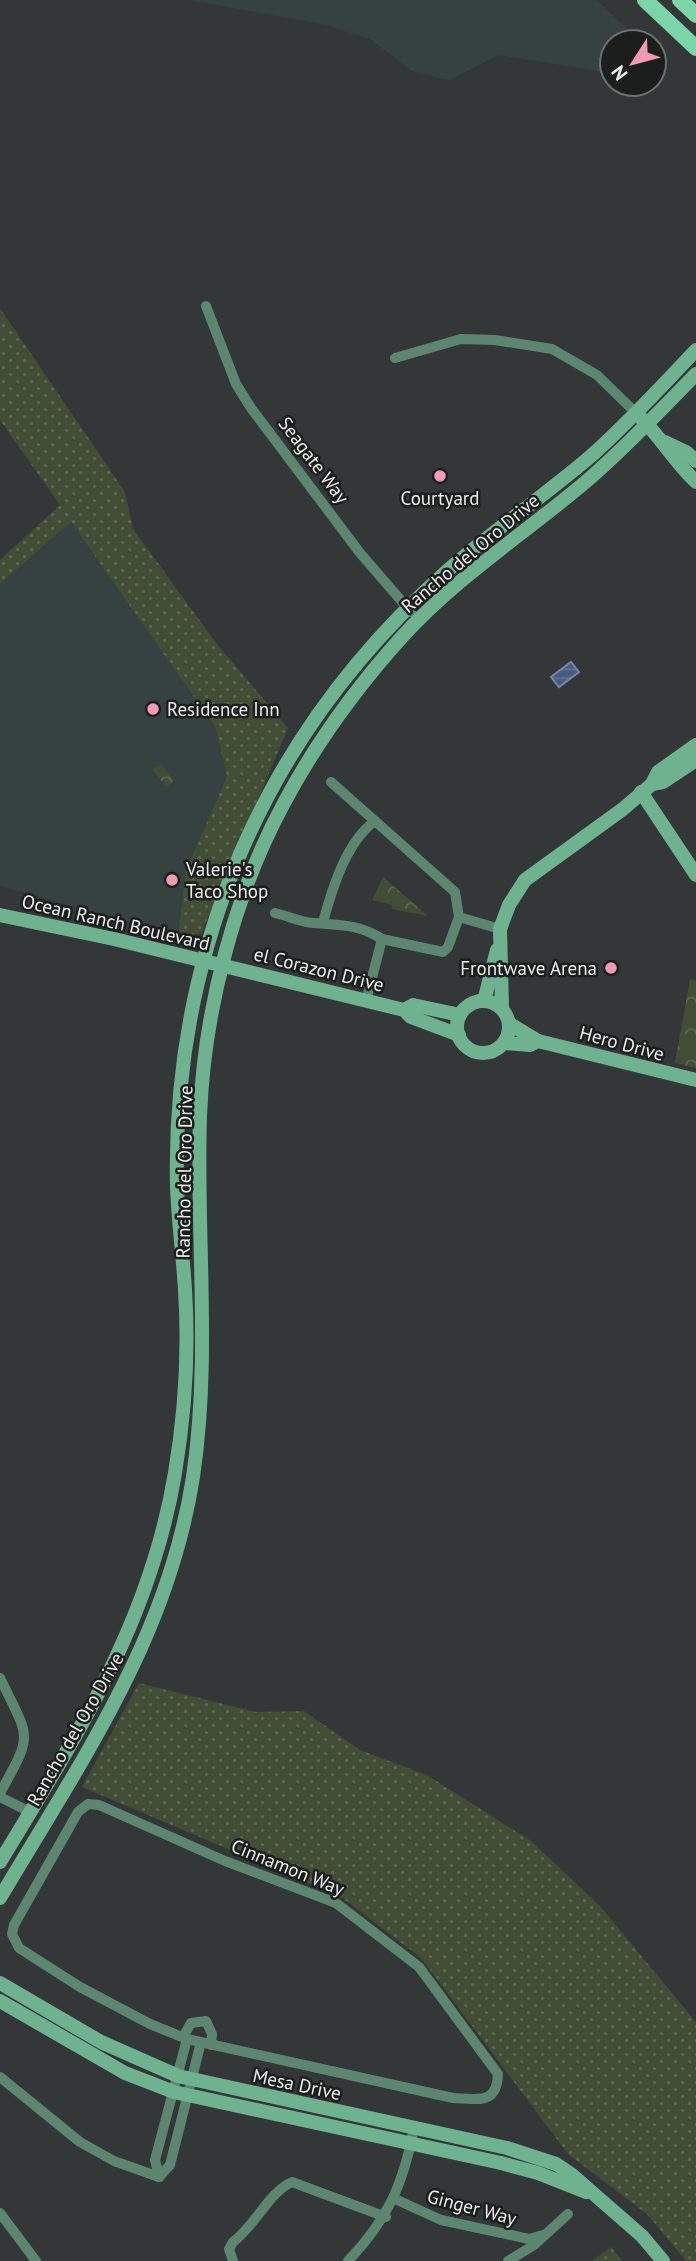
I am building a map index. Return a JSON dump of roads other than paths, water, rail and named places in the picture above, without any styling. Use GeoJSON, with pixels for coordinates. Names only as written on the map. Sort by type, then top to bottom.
{"type":"FeatureCollection","features":[{"type":"Feature","properties":{"kind":"main road"},"geometry":{"type":"LineString","coordinates":[[645,0],[696,48]]}},
{"type":"Feature","properties":{"kind":"main road"},"geometry":{"type":"LineString","coordinates":[[680,0],[696,15]]}},
{"type":"Feature","properties":{"kind":"main road","name":"Rancho del Oro Drive"},"geometry":{"type":"LineString","coordinates":[[0,1862],[106,1683],[126,1639],[155,1560],[176,1472],[184,1404],[187,1335],[177,1186],[179,1103],[188,1024],[203,961],[234,869],[281,773],[344,680],[407,609],[447,571],[588,458],[696,350]]}},
{"type":"Feature","properties":{"kind":"main road","name":"Rancho del Oro Drive"},"geometry":{"type":"LineString","coordinates":[[0,1898],[116,1703],[148,1636],[174,1560],[187,1508],[203,1385],[201,1102],[212,1021],[224,966],[237,917],[265,843],[296,781],[344,707],[418,620],[458,584],[588,480],[696,374]]}},
{"type":"Feature","properties":{"kind":"main road"},"geometry":{"type":"LineString","coordinates":[[635,412],[664,441],[677,464],[696,482]]}},
{"type":"Feature","properties":{"kind":"main road"},"geometry":{"type":"LineString","coordinates":[[664,441],[696,461]]}},
{"type":"Feature","properties":{"kind":"main road"},"geometry":{"type":"LineString","coordinates":[[484,1001],[509,905],[524,880],[646,788],[658,772],[696,745]]}},
{"type":"Feature","properties":{"kind":"main road"},"geometry":{"type":"LineString","coordinates":[[646,788],[663,782],[696,760]]}},
{"type":"Feature","properties":{"kind":"main road"},"geometry":{"type":"LineString","coordinates":[[646,788],[696,875]]}},
{"type":"Feature","properties":{"kind":"main road","name":"Ocean Ranch Boulevard"},"geometry":{"type":"LineString","coordinates":[[0,915],[224,966]]}},
{"type":"Feature","properties":{"kind":"main road"},"geometry":{"type":"LineString","coordinates":[[501,934],[502,1008],[510,1024],[504,1043],[493,1051],[481,1053],[468,1048],[459,1035],[460,1015],[470,1004],[484,1001],[502,1008]]}},
{"type":"Feature","properties":{"kind":"main road","name":"el Corazon Drive"},"geometry":{"type":"LineString","coordinates":[[224,966],[404,1010],[411,1017],[459,1035]]}},
{"type":"Feature","properties":{"kind":"main road","name":"el Corazon Drive"},"geometry":{"type":"LineString","coordinates":[[404,1010],[414,1005],[460,1015]]}},
{"type":"Feature","properties":{"kind":"main road","name":"Hero Drive"},"geometry":{"type":"LineString","coordinates":[[510,1024],[538,1041],[696,1080]]}},
{"type":"Feature","properties":{"kind":"main road","name":"Hero Drive"},"geometry":{"type":"LineString","coordinates":[[504,1043],[530,1045],[538,1041]]}},
{"type":"Feature","properties":{"kind":"main road"},"geometry":{"type":"LineString","coordinates":[[46,1819],[42,1810],[64,1756]]}},
{"type":"Feature","properties":{"kind":"main road"},"geometry":{"type":"LineString","coordinates":[[25,1856],[33,1826],[30,1812]]}},
{"type":"Feature","properties":{"kind":"main road","name":"Mesa Drive"},"geometry":{"type":"LineString","coordinates":[[0,1983],[101,2042],[185,2078],[533,2155],[571,2174],[626,2221],[663,2261]]}},
{"type":"Feature","properties":{"kind":"main road","name":"Mesa Drive"},"geometry":{"type":"LineString","coordinates":[[0,2001],[125,2073],[181,2094],[538,2173],[594,2196]]}},
{"type":"Feature","properties":{"kind":"street","name":"Seagate Way"},"geometry":{"type":"LineString","coordinates":[[205,306],[236,384],[246,400],[360,553],[418,620]]}},
{"type":"Feature","properties":{"kind":"street"},"geometry":{"type":"LineString","coordinates":[[396,358],[461,340],[495,340],[552,349],[597,374],[635,412]]}},
{"type":"Feature","properties":{"kind":"street"},"geometry":{"type":"LineString","coordinates":[[275,913],[314,923],[323,922],[372,932],[382,939],[443,952],[449,947],[459,917],[454,892],[331,782]]}},
{"type":"Feature","properties":{"kind":"street"},"geometry":{"type":"LineString","coordinates":[[323,922],[330,896],[359,836],[375,821]]}},
{"type":"Feature","properties":{"kind":"street"},"geometry":{"type":"LineString","coordinates":[[459,917],[501,934]]}},
{"type":"Feature","properties":{"kind":"street"},"geometry":{"type":"LineString","coordinates":[[366,1001],[382,939]]}},
{"type":"Feature","properties":{"kind":"street"},"geometry":{"type":"LineString","coordinates":[[0,1678],[26,1738],[24,1751],[0,1795],[30,1812]]}},
{"type":"Feature","properties":{"kind":"street","name":"Cinnamon Way"},"geometry":{"type":"LineString","coordinates":[[88,1804],[99,1805],[225,1861],[336,1903],[419,1967],[498,2074],[497,2089],[491,2097],[453,2098],[206,2043],[150,2024],[80,1987],[19,1948],[12,1934],[14,1925],[78,1812],[88,1804]]}},
{"type":"Feature","properties":{"kind":"street"},"geometry":{"type":"LineString","coordinates":[[0,2077],[80,2142],[114,2161],[159,2177],[170,2165],[185,2078],[185,2038],[191,2023],[206,2021],[212,2034],[185,2078]]}},
{"type":"Feature","properties":{"kind":"street"},"geometry":{"type":"LineString","coordinates":[[348,2261],[386,2217],[395,2199],[414,2128]]}},
{"type":"Feature","properties":{"kind":"street"},"geometry":{"type":"LineString","coordinates":[[233,2261],[229,2249],[233,2242],[267,2207],[278,2189],[288,2183],[341,2198],[386,2217]]}},
{"type":"Feature","properties":{"kind":"street","name":"Ginger Way"},"geometry":{"type":"LineString","coordinates":[[395,2199],[441,2220],[529,2239],[542,2235]]}},
{"type":"Feature","properties":{"kind":"street"},"geometry":{"type":"LineString","coordinates":[[0,2213],[36,2261]]}},
{"type":"Feature","properties":{"kind":"street"},"geometry":{"type":"LineString","coordinates":[[508,2261],[568,2214]]}},
{"type":"Feature","properties":{"kind":"water"},"geometry":{"type":"Polygon","coordinates":[[[571,662],[579,672],[559,687],[551,677],[571,662]]]}},
{"type":"Feature","properties":{"kind":"place","name":"Courtyard"},"geometry":{"type":"Point","coordinates":[440,476]}},
{"type":"Feature","properties":{"kind":"place","name":"Residence Inn"},"geometry":{"type":"Point","coordinates":[153,709]}},
{"type":"Feature","properties":{"kind":"place","name":"Valerie's Taco Shop"},"geometry":{"type":"Point","coordinates":[172,880]}},
{"type":"Feature","properties":{"kind":"place","name":"Frontwave Arena"},"geometry":{"type":"Point","coordinates":[611,968]}}]}
